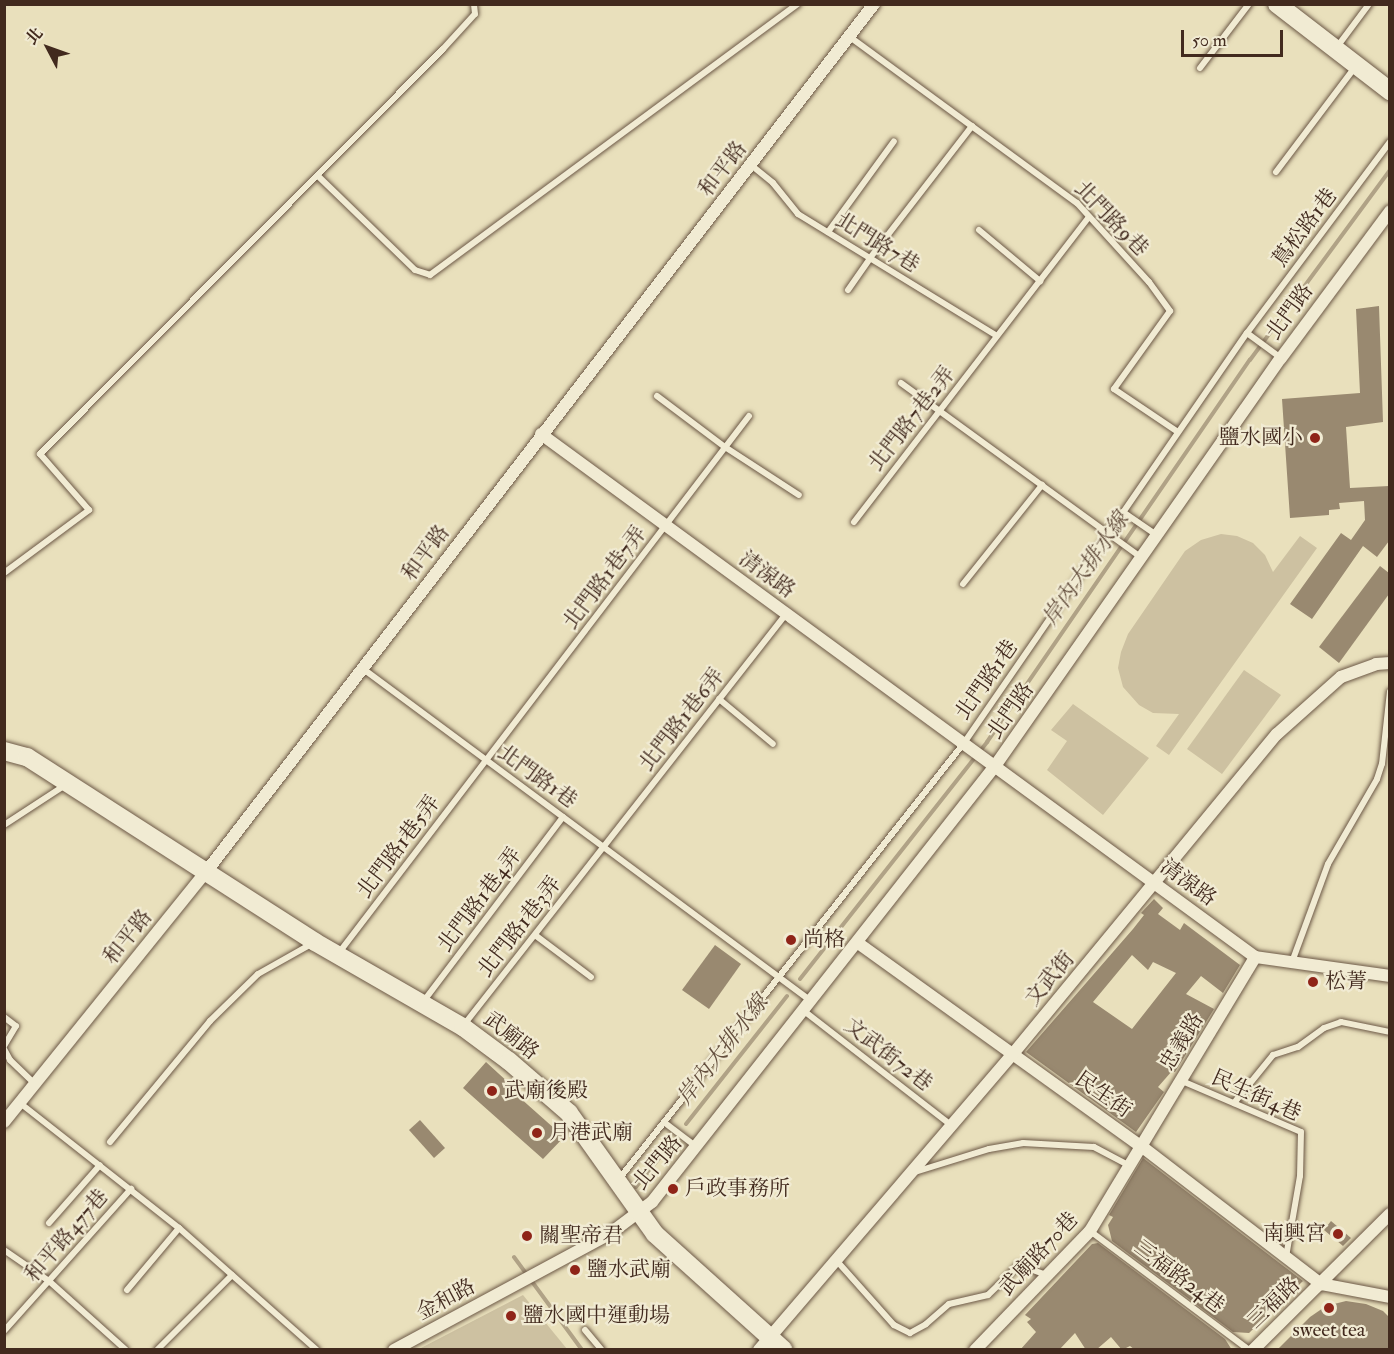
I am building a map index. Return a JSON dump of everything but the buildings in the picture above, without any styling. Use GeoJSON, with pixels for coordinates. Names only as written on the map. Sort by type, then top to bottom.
{"type":"FeatureCollection","features":[{"type":"Feature","properties":{"kind":"street","name":"和平路"},"geometry":{"type":"LineString","coordinates":[[4,1122],[206,872],[874,4]]}},
{"type":"Feature","properties":{"kind":"street"},"geometry":{"type":"LineString","coordinates":[[1277,4],[1389,91]]}},
{"type":"Feature","properties":{"kind":"street","name":"北門路"},"geometry":{"type":"LineString","coordinates":[[639,1214],[697,1147],[858,944],[1143,558],[1281,358],[1389,211]]}},
{"type":"Feature","properties":{"kind":"street","name":"清湶路"},"geometry":{"type":"LineString","coordinates":[[542,434],[1255,957],[1389,976]]}},
{"type":"Feature","properties":{"kind":"street","name":"文武街"},"geometry":{"type":"LineString","coordinates":[[765,1343],[1156,884],[1277,734],[1341,677],[1376,664],[1389,663]]}},
{"type":"Feature","properties":{"kind":"street","name":"武廟路"},"geometry":{"type":"LineString","coordinates":[[4,751],[27,757],[315,942],[462,1027],[509,1061],[569,1113],[655,1234],[765,1343],[784,1350]]}},
{"type":"Feature","properties":{"kind":"street","name":"民生街"},"geometry":{"type":"LineString","coordinates":[[858,944],[1141,1146],[1321,1284]]}},
{"type":"Feature","properties":{"kind":"street","name":"忠義路"},"geometry":{"type":"LineString","coordinates":[[1141,1146],[1255,957]]}},
{"type":"Feature","properties":{"kind":"street","name":"武廟路70巷"},"geometry":{"type":"LineString","coordinates":[[975,1350],[1090,1232],[1141,1146]]}},
{"type":"Feature","properties":{"kind":"street","name":"金和路"},"geometry":{"type":"LineString","coordinates":[[394,1350],[608,1235],[639,1214]]}},
{"type":"Feature","properties":{"kind":"street","name":"三福路"},"geometry":{"type":"LineString","coordinates":[[1251,1350],[1321,1284],[1389,1214]]}},
{"type":"Feature","properties":{"kind":"street"},"geometry":{"type":"LineString","coordinates":[[1321,1284],[1389,1297]]}},
{"type":"Feature","properties":{"kind":"lane"},"geometry":{"type":"LineString","coordinates":[[4,573],[89,510],[40,454],[318,176],[475,14],[474,4]]}},
{"type":"Feature","properties":{"kind":"lane"},"geometry":{"type":"LineString","coordinates":[[318,176],[415,270],[430,274],[798,4]]}},
{"type":"Feature","properties":{"kind":"lane"},"geometry":{"type":"LineString","coordinates":[[1200,68],[1249,4]]}},
{"type":"Feature","properties":{"kind":"lane"},"geometry":{"type":"LineString","coordinates":[[1335,48],[1369,4]]}},
{"type":"Feature","properties":{"kind":"lane","name":"北門路9巷"},"geometry":{"type":"LineString","coordinates":[[849,37],[1077,203],[1088,218],[1149,282],[1170,311],[1114,389],[1179,432]]}},
{"type":"Feature","properties":{"kind":"lane"},"geometry":{"type":"LineString","coordinates":[[1276,172],[1357,64]]}},
{"type":"Feature","properties":{"kind":"lane"},"geometry":{"type":"LineString","coordinates":[[848,290],[972,126]]}},
{"type":"Feature","properties":{"kind":"lane"},"geometry":{"type":"LineString","coordinates":[[828,232],[894,141]]}},
{"type":"Feature","properties":{"kind":"lane","name":"蔦松路1巷"},"geometry":{"type":"LineString","coordinates":[[1247,333],[1389,142]]}},
{"type":"Feature","properties":{"kind":"lane","name":"北門路7巷"},"geometry":{"type":"LineString","coordinates":[[751,165],[773,183],[798,214],[997,336]]}},
{"type":"Feature","properties":{"kind":"lane","name":"北門路7巷2弄"},"geometry":{"type":"LineString","coordinates":[[854,522],[1088,218]]}},
{"type":"Feature","properties":{"kind":"lane"},"geometry":{"type":"LineString","coordinates":[[979,230],[1040,281]]}},
{"type":"Feature","properties":{"kind":"lane"},"geometry":{"type":"LineString","coordinates":[[1247,333],[1281,358]]}},
{"type":"Feature","properties":{"kind":"lane","name":"北門路1巷"},"geometry":{"type":"LineString","coordinates":[[618,1180],[967,745],[1108,534],[1247,333]]}},
{"type":"Feature","properties":{"kind":"lane"},"geometry":{"type":"LineString","coordinates":[[901,383],[1143,558]]}},
{"type":"Feature","properties":{"kind":"lane"},"geometry":{"type":"LineString","coordinates":[[657,396],[725,447],[799,495]]}},
{"type":"Feature","properties":{"kind":"lane","name":"北門路1巷7弄"},"geometry":{"type":"LineString","coordinates":[[487,760],[749,416]]}},
{"type":"Feature","properties":{"kind":"lane"},"geometry":{"type":"LineString","coordinates":[[963,584],[1042,485]]}},
{"type":"Feature","properties":{"kind":"lane"},"geometry":{"type":"LineString","coordinates":[[1123,512],[1158,536]]}},
{"type":"Feature","properties":{"kind":"lane","name":"北門路1巷6弄"},"geometry":{"type":"LineString","coordinates":[[604,847],[786,613]]}},
{"type":"Feature","properties":{"kind":"lane","name":"北門路1巷"},"geometry":{"type":"LineString","coordinates":[[362,668],[780,977],[808,1006]]}},
{"type":"Feature","properties":{"kind":"lane"},"geometry":{"type":"LineString","coordinates":[[1292,962],[1328,864],[1377,779],[1382,764],[1389,691]]}},
{"type":"Feature","properties":{"kind":"lane"},"geometry":{"type":"LineString","coordinates":[[719,699],[773,744]]}},
{"type":"Feature","properties":{"kind":"lane","name":"北門路1巷5弄"},"geometry":{"type":"LineString","coordinates":[[338,955],[487,760]]}},
{"type":"Feature","properties":{"kind":"lane"},"geometry":{"type":"LineString","coordinates":[[4,825],[67,784]]}},
{"type":"Feature","properties":{"kind":"lane","name":"北門路1巷4弄"},"geometry":{"type":"LineString","coordinates":[[422,1003],[563,817]]}},
{"type":"Feature","properties":{"kind":"lane","name":"北門路1巷3弄"},"geometry":{"type":"LineString","coordinates":[[462,1027],[604,847]]}},
{"type":"Feature","properties":{"kind":"lane"},"geometry":{"type":"LineString","coordinates":[[535,934],[591,977]]}},
{"type":"Feature","properties":{"kind":"lane"},"geometry":{"type":"LineString","coordinates":[[110,1142],[210,1021],[258,974],[315,942]]}},
{"type":"Feature","properties":{"kind":"lane","name":"文武街72巷"},"geometry":{"type":"LineString","coordinates":[[808,1006],[951,1126]]}},
{"type":"Feature","properties":{"kind":"lane"},"geometry":{"type":"LineString","coordinates":[[4,1017],[16,1026],[4,1048],[10,1060],[34,1083]]}},
{"type":"Feature","properties":{"kind":"lane"},"geometry":{"type":"LineString","coordinates":[[1234,1103],[1273,1055],[1298,1047],[1324,1028],[1341,1022],[1389,1032]]}},
{"type":"Feature","properties":{"kind":"lane","name":"民生街4巷"},"geometry":{"type":"LineString","coordinates":[[1182,1081],[1301,1132],[1300,1176],[1286,1257]]}},
{"type":"Feature","properties":{"kind":"lane"},"geometry":{"type":"LineString","coordinates":[[20,1103],[179,1228],[317,1350]]}},
{"type":"Feature","properties":{"kind":"lane"},"geometry":{"type":"LineString","coordinates":[[665,1123],[697,1147]]}},
{"type":"Feature","properties":{"kind":"lane"},"geometry":{"type":"LineString","coordinates":[[911,1173],[989,1149],[1023,1143],[1094,1147],[1130,1166]]}},
{"type":"Feature","properties":{"kind":"lane"},"geometry":{"type":"LineString","coordinates":[[49,1223],[100,1165]]}},
{"type":"Feature","properties":{"kind":"lane","name":"和平路477巷"},"geometry":{"type":"LineString","coordinates":[[4,1331],[131,1189]]}},
{"type":"Feature","properties":{"kind":"lane"},"geometry":{"type":"LineString","coordinates":[[127,1290],[179,1228]]}},
{"type":"Feature","properties":{"kind":"lane","name":"三福路24巷"},"geometry":{"type":"LineString","coordinates":[[1090,1232],[1251,1350]]}},
{"type":"Feature","properties":{"kind":"lane"},"geometry":{"type":"LineString","coordinates":[[4,1250],[49,1281],[126,1350]]}},
{"type":"Feature","properties":{"kind":"lane"},"geometry":{"type":"LineString","coordinates":[[836,1260],[894,1325],[910,1333],[926,1324],[950,1304],[988,1295],[1019,1265],[1047,1275]]}},
{"type":"Feature","properties":{"kind":"lane"},"geometry":{"type":"LineString","coordinates":[[157,1350],[232,1275]]}},
{"type":"Feature","properties":{"kind":"lane"},"geometry":{"type":"LineString","coordinates":[[585,1330],[602,1350]]}},
{"type":"Feature","properties":{"kind":"shaded area"},"geometry":{"type":"Polygon","coordinates":[[[1221,534],[1237,536],[1253,543],[1265,555],[1273,572],[1300,536],[1317,548],[1169,755],[1156,746],[1179,714],[1153,713],[1139,705],[1123,687],[1118,668],[1121,652],[1128,634],[1185,551],[1201,540],[1221,534]]]}},
{"type":"Feature","properties":{"kind":"shaded area"},"geometry":{"type":"Polygon","coordinates":[[[1244,670],[1281,695],[1222,774],[1187,749],[1244,670]]]}},
{"type":"Feature","properties":{"kind":"shaded area"},"geometry":{"type":"Polygon","coordinates":[[[1073,704],[1149,758],[1103,815],[1047,770],[1067,741],[1051,730],[1073,704]]]}},
{"type":"Feature","properties":{"kind":"shaded area","name":"鹽水國中運動場"},"geometry":{"type":"Polygon","coordinates":[[[523,1295],[567,1349],[419,1349],[523,1295]]]}},
{"type":"Feature","properties":{"kind":"waterway","name":"岸內大排水線"},"geometry":{"type":"LineString","coordinates":[[800,979],[987,742],[1250,360],[1390,170]]}},
{"type":"Feature","properties":{"kind":"waterway","name":"岸內大排水線"},"geometry":{"type":"LineString","coordinates":[[686,1124],[787,996]]}},
{"type":"Feature","properties":{"kind":"waterway","name":"岸內大排水線"},"geometry":{"type":"LineString","coordinates":[[636,1187],[672,1142]]}},
{"type":"Feature","properties":{"kind":"waterway","name":"岸內大排水線"},"geometry":{"type":"LineString","coordinates":[[514,1257],[582,1350]]}},
{"type":"Feature","properties":{"kind":"place","name":"鹽水國小"},"geometry":{"type":"Point","coordinates":[1315,438]}},
{"type":"Feature","properties":{"kind":"place","name":"尚格"},"geometry":{"type":"Point","coordinates":[791,940]}},
{"type":"Feature","properties":{"kind":"place","name":"松菁"},"geometry":{"type":"Point","coordinates":[1313,982]}},
{"type":"Feature","properties":{"kind":"place","name":"武廟後殿"},"geometry":{"type":"Point","coordinates":[492,1091]}},
{"type":"Feature","properties":{"kind":"place","name":"月港武廟"},"geometry":{"type":"Point","coordinates":[537,1133]}},
{"type":"Feature","properties":{"kind":"place","name":"戶政事務所"},"geometry":{"type":"Point","coordinates":[673,1189]}},
{"type":"Feature","properties":{"kind":"place","name":"南興宮"},"geometry":{"type":"Point","coordinates":[1338,1234]}},
{"type":"Feature","properties":{"kind":"place","name":"關聖帝君"},"geometry":{"type":"Point","coordinates":[527,1236]}},
{"type":"Feature","properties":{"kind":"place","name":"鹽水武廟"},"geometry":{"type":"Point","coordinates":[575,1270]}},
{"type":"Feature","properties":{"kind":"place","name":"sweet tea"},"geometry":{"type":"Point","coordinates":[1329,1308]}},
{"type":"Feature","properties":{"kind":"place","name":"鹽水國中運動場"},"geometry":{"type":"Point","coordinates":[511,1316]}}]}
